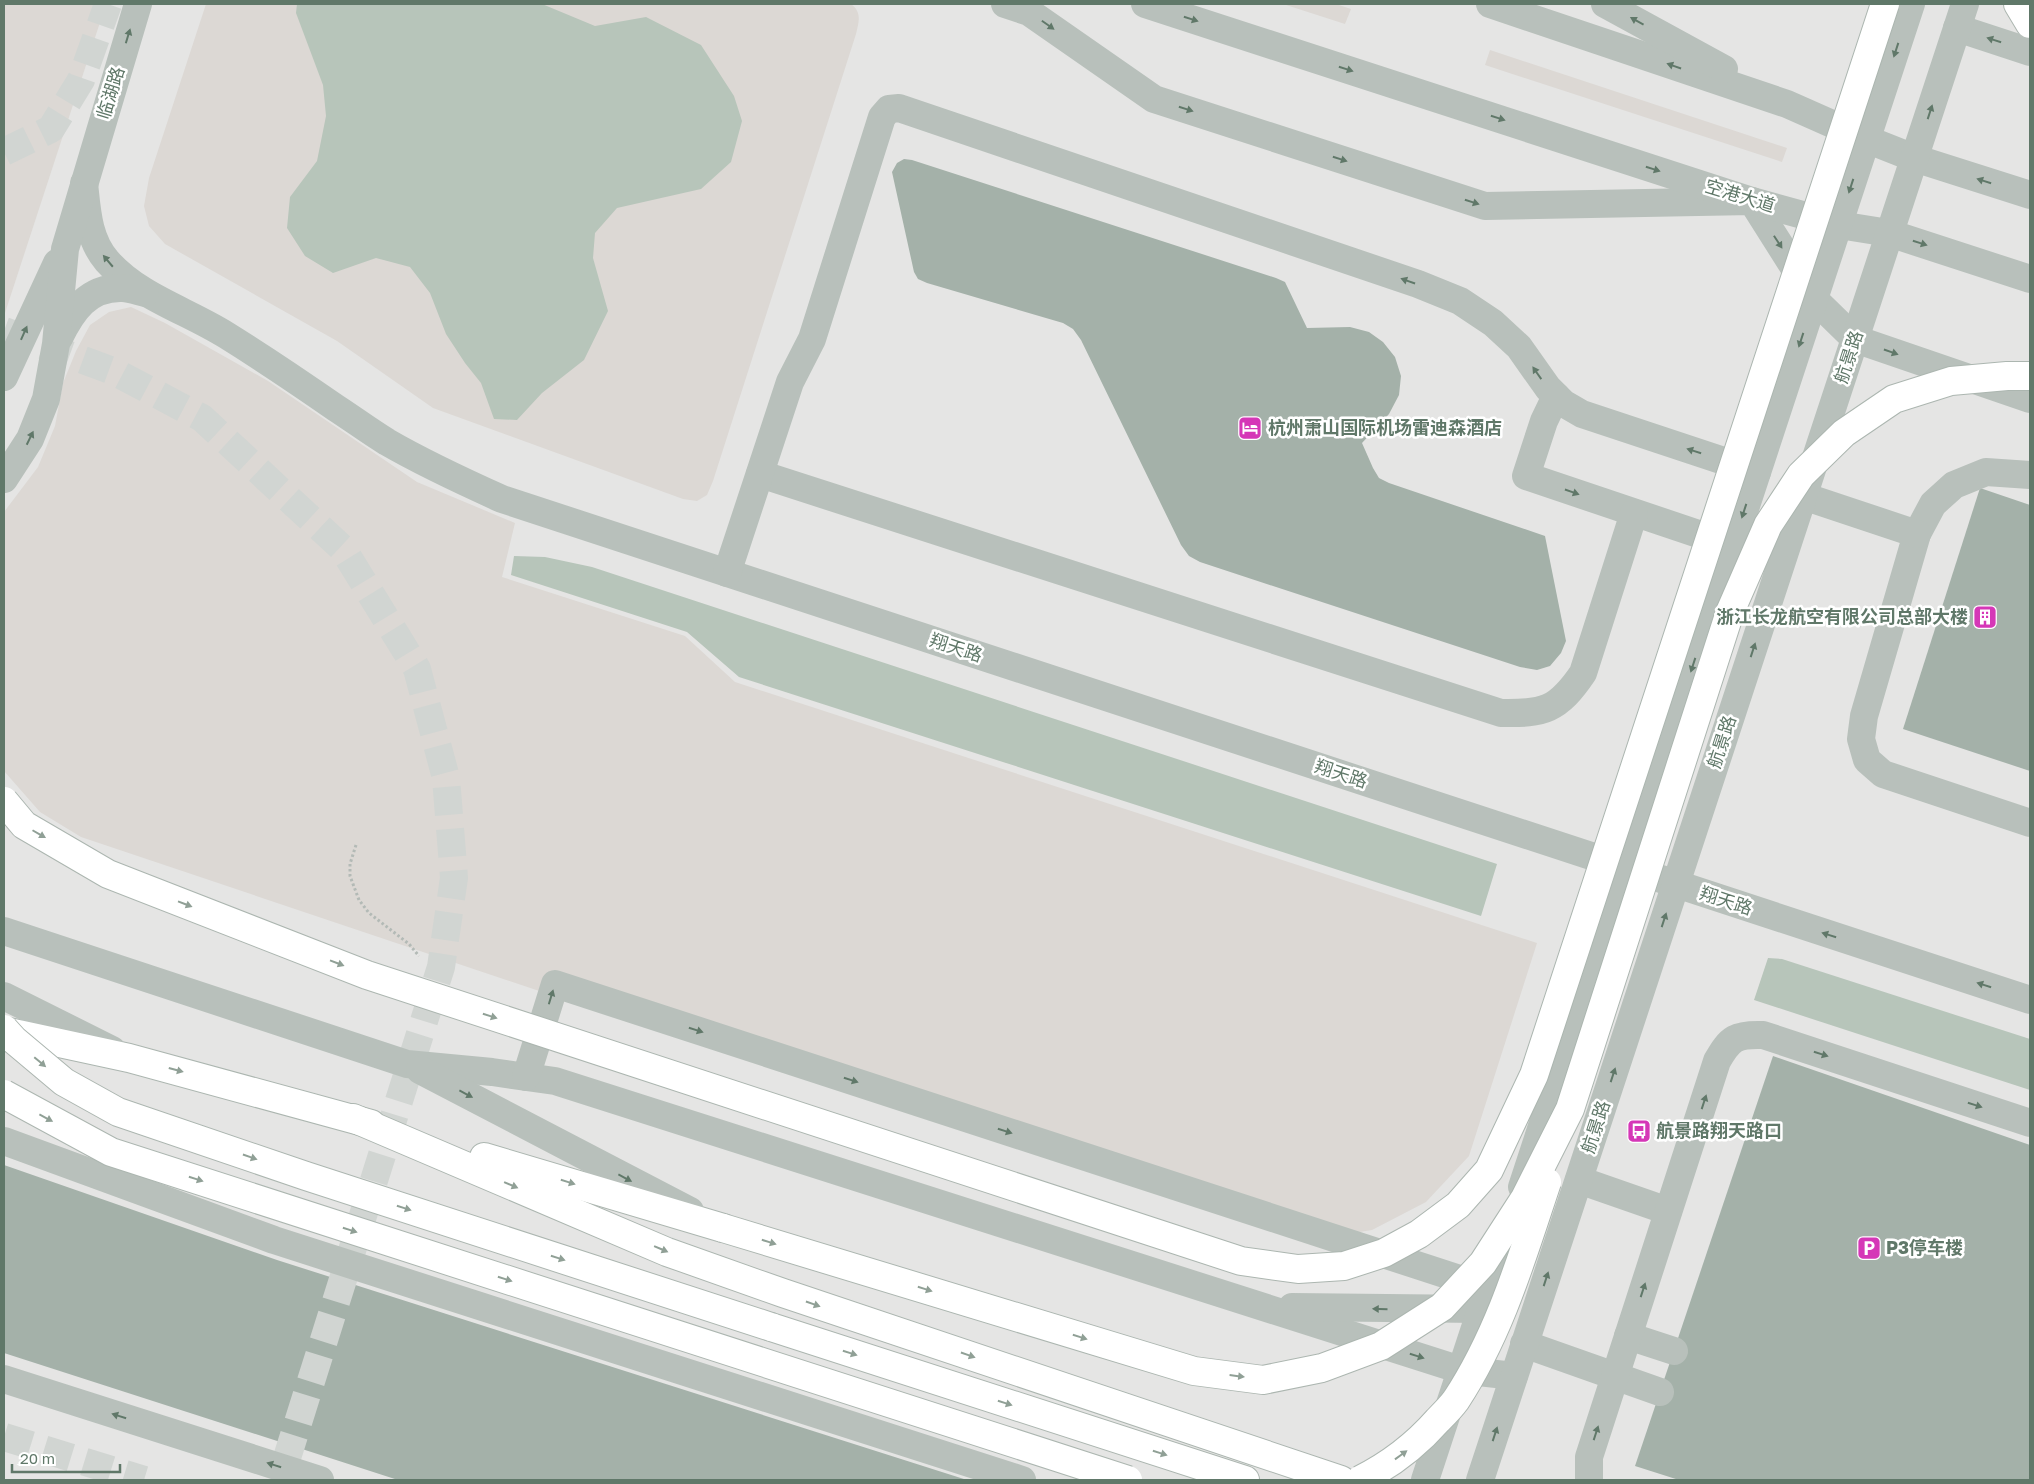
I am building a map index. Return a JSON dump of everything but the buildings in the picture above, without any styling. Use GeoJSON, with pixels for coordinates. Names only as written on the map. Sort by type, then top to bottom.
{"type":"FeatureCollection","features":[{"type":"Feature","properties":{"kind":"main road"},"geometry":{"type":"LineString","coordinates":[[4,801],[24,825],[108,874],[367,975],[1041,1196],[1241,1261],[1298,1269],[1344,1266],[1384,1253],[1419,1234],[1458,1205],[1489,1170],[1534,1075],[1885,4]]}},
{"type":"Feature","properties":{"kind":"main road"},"geometry":{"type":"LineString","coordinates":[[2018,4],[2030,24]]}},
{"type":"Feature","properties":{"kind":"main road"},"geometry":{"type":"LineString","coordinates":[[1360,1480],[1380,1470],[1418,1442],[1455,1402],[1485,1349],[1510,1293],[1730,612],[1768,525],[1801,475],[1844,433],[1894,399],[1951,382],[2008,376],[2030,376]]}},
{"type":"Feature","properties":{"kind":"main road"},"geometry":{"type":"LineString","coordinates":[[4,1030],[129,1058],[353,1118],[1194,1371],[1263,1380],[1322,1368],[1382,1346],[1442,1307],[1482,1263],[1525,1198],[1570,1109]]}},
{"type":"Feature","properties":{"kind":"main road"},"geometry":{"type":"LineString","coordinates":[[4,1030],[64,1082],[118,1112],[306,1176],[1246,1480]]}},
{"type":"Feature","properties":{"kind":"main road"},"geometry":{"type":"LineString","coordinates":[[4,1094],[111,1152],[1128,1480]]}},
{"type":"Feature","properties":{"kind":"main road"},"geometry":{"type":"LineString","coordinates":[[353,1118],[667,1252],[783,1293],[1341,1480]]}},
{"type":"Feature","properties":{"kind":"street","name":"临湖路"},"geometry":{"type":"LineString","coordinates":[[65,249],[138,4]]}},
{"type":"Feature","properties":{"kind":"street"},"geometry":{"type":"LineString","coordinates":[[1005,4],[1029,12],[1154,99],[1485,206],[1752,201],[1814,299],[1855,340],[2030,399]]}},
{"type":"Feature","properties":{"kind":"street","name":"空港大道"},"geometry":{"type":"LineString","coordinates":[[1145,4],[1752,201],[1838,225],[1890,233],[2030,279]]}},
{"type":"Feature","properties":{"kind":"street"},"geometry":{"type":"LineString","coordinates":[[1490,4],[1787,104]]}},
{"type":"Feature","properties":{"kind":"street"},"geometry":{"type":"LineString","coordinates":[[1605,4],[1787,104],[1914,158],[2030,196]]}},
{"type":"Feature","properties":{"kind":"street"},"geometry":{"type":"LineString","coordinates":[[1425,1480],[1911,4]]}},
{"type":"Feature","properties":{"kind":"street"},"geometry":{"type":"LineString","coordinates":[[1961,16],[2030,52]]}},
{"type":"Feature","properties":{"kind":"street","name":"航景路"},"geometry":{"type":"LineString","coordinates":[[1480,1480],[1961,16]]}},
{"type":"Feature","properties":{"kind":"street"},"geometry":{"type":"LineString","coordinates":[[727,573],[790,382],[812,339],[882,117],[889,109],[899,108],[1360,264],[1460,301],[1493,323],[1519,347],[1548,388],[1563,403],[1582,414],[1757,472]]}},
{"type":"Feature","properties":{"kind":"street"},"geometry":{"type":"LineString","coordinates":[[84,183],[87,215],[94,241],[106,260],[145,293]]}},
{"type":"Feature","properties":{"kind":"street"},"geometry":{"type":"LineString","coordinates":[[4,479],[30,439],[46,399],[56,344],[65,249]]}},
{"type":"Feature","properties":{"kind":"street"},"geometry":{"type":"LineString","coordinates":[[4,377],[31,315],[65,249]]}},
{"type":"Feature","properties":{"kind":"street"},"geometry":{"type":"LineString","coordinates":[[56,344],[70,317],[85,300],[103,290],[122,288],[145,293]]}},
{"type":"Feature","properties":{"kind":"street","name":"翔天路"},"geometry":{"type":"LineString","coordinates":[[145,293],[230,338],[385,440],[440,472],[502,499],[2030,1000]]}},
{"type":"Feature","properties":{"kind":"street"},"geometry":{"type":"LineString","coordinates":[[1556,396],[1544,421],[1526,476],[1733,546]]}},
{"type":"Feature","properties":{"kind":"street"},"geometry":{"type":"LineString","coordinates":[[2030,474],[1986,472],[1954,485],[1933,504],[1917,534],[1864,716],[1861,739],[1867,760],[1883,774],[2030,823]]}},
{"type":"Feature","properties":{"kind":"street"},"geometry":{"type":"LineString","coordinates":[[760,474],[1501,713],[1530,714],[1549,708],[1570,692],[1583,673],[1634,513]]}},
{"type":"Feature","properties":{"kind":"street"},"geometry":{"type":"LineString","coordinates":[[1803,496],[1917,534]]}},
{"type":"Feature","properties":{"kind":"street"},"geometry":{"type":"LineString","coordinates":[[4,931],[407,1064],[722,1228]]}},
{"type":"Feature","properties":{"kind":"street"},"geometry":{"type":"LineString","coordinates":[[526,1077],[555,984],[1472,1283],[1481,1309]]}},
{"type":"Feature","properties":{"kind":"street"},"geometry":{"type":"LineString","coordinates":[[4,996],[129,1058]]}},
{"type":"Feature","properties":{"kind":"street"},"geometry":{"type":"LineString","coordinates":[[1590,1480],[1589,1457],[1717,1061],[1726,1045],[1743,1034],[1763,1035],[2030,1123]]}},
{"type":"Feature","properties":{"kind":"street"},"geometry":{"type":"LineString","coordinates":[[407,1064],[555,1081],[1461,1370],[1514,1376]]}},
{"type":"Feature","properties":{"kind":"street"},"geometry":{"type":"LineString","coordinates":[[4,1141],[274,1240],[1022,1480]]}},
{"type":"Feature","properties":{"kind":"street"},"geometry":{"type":"LineString","coordinates":[[1579,1180],[1668,1211]]}},
{"type":"Feature","properties":{"kind":"street"},"geometry":{"type":"LineString","coordinates":[[1253,1305],[1315,1308],[1481,1309],[1528,1335],[1615,1376],[1660,1392]]}},
{"type":"Feature","properties":{"kind":"street"},"geometry":{"type":"LineString","coordinates":[[1628,1336],[1674,1351]]}},
{"type":"Feature","properties":{"kind":"street"},"geometry":{"type":"LineString","coordinates":[[4,1379],[320,1480]]}},
{"type":"Feature","properties":{"kind":"path"},"geometry":{"type":"LineString","coordinates":[[356,845],[350,864],[350,876],[359,900],[382,925],[409,944],[419,956],[428,959]]}},
{"type":"Feature","properties":{"kind":"shaded area"},"geometry":{"type":"Polygon","coordinates":[[[4,4],[2030,4],[2030,1480],[4,1480],[4,4]]]}},
{"type":"Feature","properties":{"kind":"shaded area"},"geometry":{"type":"Polygon","coordinates":[[[4,4],[106,4],[4,316],[4,4]]]}},
{"type":"Feature","properties":{"kind":"shaded area"},"geometry":{"type":"Polygon","coordinates":[[[206,4],[851,4],[857,10],[859,18],[856,34],[707,495],[697,501],[683,499],[433,408],[337,341],[165,244],[149,226],[144,206],[149,178],[206,4]]]}},
{"type":"Feature","properties":{"kind":"shaded area"},"geometry":{"type":"Polygon","coordinates":[[[297,4],[542,4],[595,26],[646,17],[701,45],[734,96],[742,121],[731,162],[701,189],[617,208],[595,233],[593,258],[608,311],[584,360],[542,393],[517,420],[494,419],[481,383],[446,334],[430,293],[410,267],[376,258],[333,273],[305,256],[287,228],[290,197],[317,161],[326,116],[323,85],[296,13],[297,4]]]}},
{"type":"Feature","properties":{"kind":"shaded area"},"geometry":{"type":"Polygon","coordinates":[[[1283,4],[1336,4],[1351,9],[1345,24],[1283,4]]]}},
{"type":"Feature","properties":{"kind":"shaded area"},"geometry":{"type":"Polygon","coordinates":[[[1490,50],[1787,148],[1782,162],[1485,65],[1490,50]]]}},
{"type":"Feature","properties":{"kind":"shaded area"},"geometry":{"type":"Polygon","coordinates":[[[131,307],[165,323],[268,381],[417,482],[515,523],[502,577],[685,636],[735,682],[1537,943],[1469,1156],[1426,1202],[1372,1230],[1309,1240],[694,1043],[81,837],[40,812],[4,771],[4,512],[38,467],[55,426],[63,383],[76,351],[90,325],[109,312],[131,307]]]}},
{"type":"Feature","properties":{"kind":"shaded area"},"geometry":{"type":"Polygon","coordinates":[[[514,556],[545,557],[592,567],[1497,864],[1481,916],[739,677],[687,632],[511,575],[514,556]]]}},
{"type":"Feature","properties":{"kind":"shaded area"},"geometry":{"type":"Polygon","coordinates":[[[1768,958],[1782,959],[2030,1039],[2030,1090],[1754,1000],[1768,958]]]}},
{"type":"Feature","properties":{"kind":"tunnel"},"geometry":{"type":"LineString","coordinates":[[4,152],[51,129],[81,80],[108,4]]}},
{"type":"Feature","properties":{"kind":"tunnel"},"geometry":{"type":"LineString","coordinates":[[4,331],[113,371],[202,418],[343,549],[417,669],[446,778],[454,878],[441,967],[280,1480]]}},
{"type":"Feature","properties":{"kind":"tunnel"},"geometry":{"type":"LineString","coordinates":[[4,1437],[144,1480]]}},
{"type":"Feature","properties":{"kind":"place","name":"杭州萧山国际机场雷迪森酒店"},"geometry":{"type":"Point","coordinates":[1250,428]}},
{"type":"Feature","properties":{"kind":"place","name":"浙江长龙航空有限公司总部大楼"},"geometry":{"type":"Point","coordinates":[1985,617]}},
{"type":"Feature","properties":{"kind":"place","name":"航景路翔天路口"},"geometry":{"type":"Point","coordinates":[1639,1131]}},
{"type":"Feature","properties":{"kind":"place","name":"P3停车楼"},"geometry":{"type":"Point","coordinates":[1869,1248]}}]}
